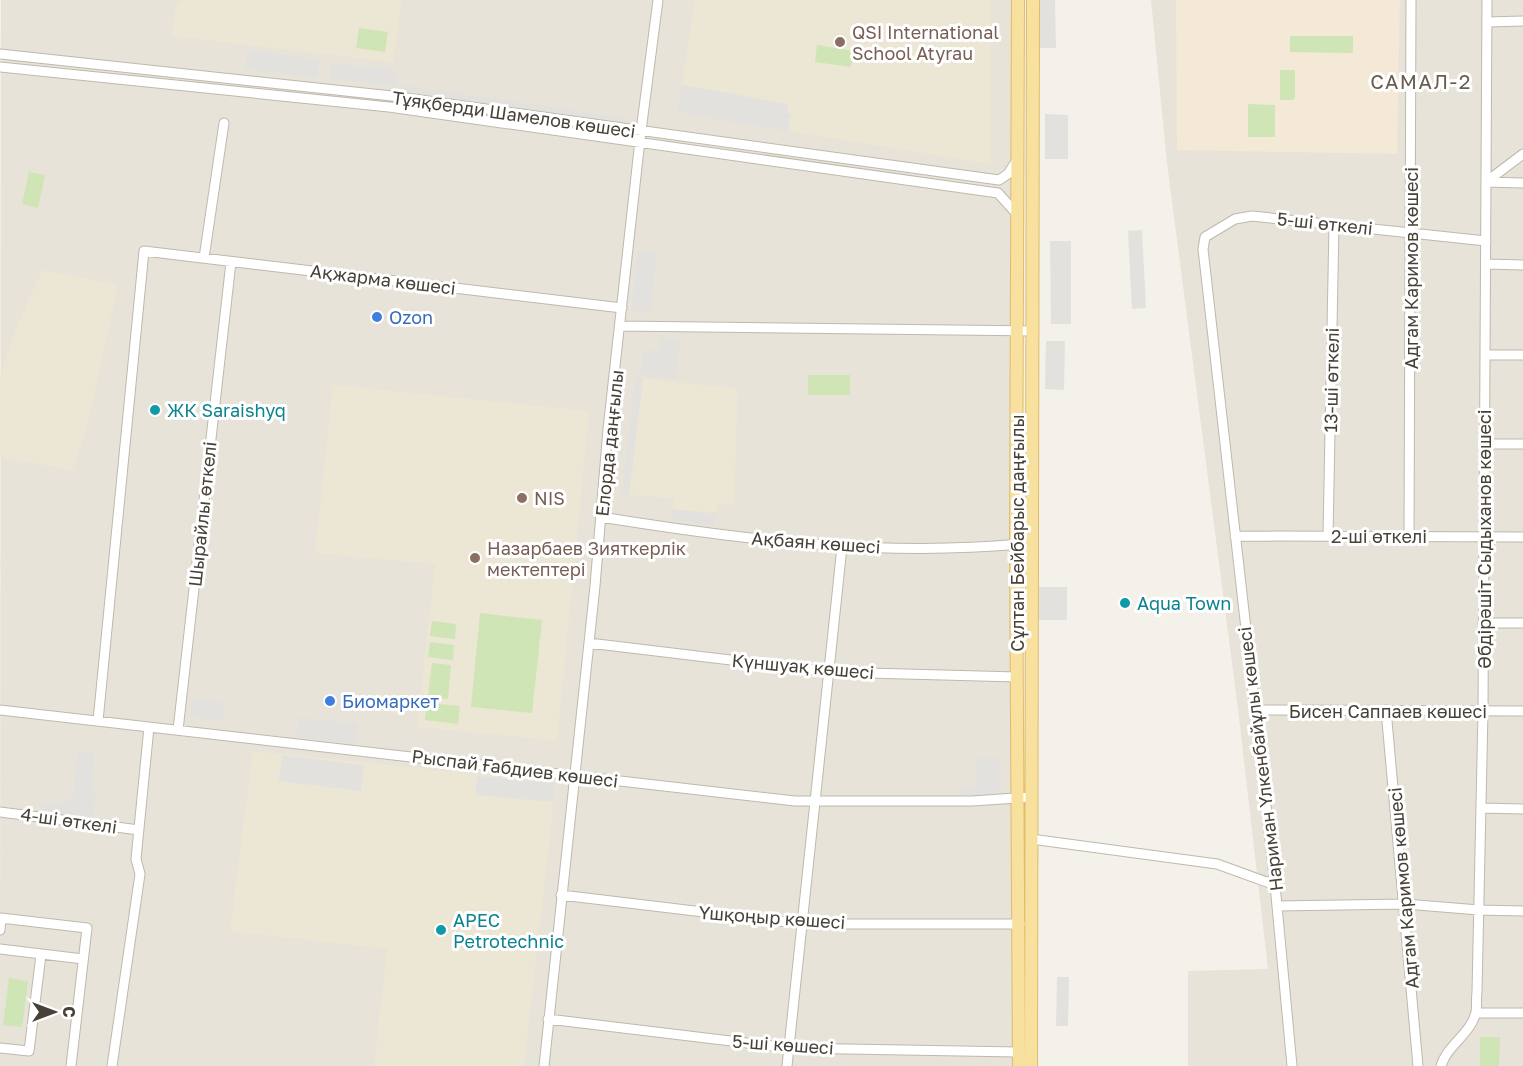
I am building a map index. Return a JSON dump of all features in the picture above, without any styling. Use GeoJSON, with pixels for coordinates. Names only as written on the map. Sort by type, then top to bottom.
{"type":"FeatureCollection","features":[{"type":"Feature","properties":{"kind":"main road","name":"Сұлтан Бейбарыс даңғылы"},"geometry":{"type":"LineString","coordinates":[[1018,0],[1016,545],[1020,924],[1019,1066]]}},
{"type":"Feature","properties":{"kind":"main road","name":"Сұлтан Бейбарыс даңғылы"},"geometry":{"type":"LineString","coordinates":[[1031,1066],[1033,0]]}},
{"type":"Feature","properties":{"kind":"street","name":"Елорда даңғылы"},"geometry":{"type":"LineString","coordinates":[[544,1066],[639,144],[658,0]]}},
{"type":"Feature","properties":{"kind":"street","name":"Адгам Каримов көшесі"},"geometry":{"type":"LineString","coordinates":[[1409,537],[1411,0]]}},
{"type":"Feature","properties":{"kind":"street","name":"Әбдірәшіт Сыдыханов көшесі"},"geometry":{"type":"LineString","coordinates":[[1476,1013],[1482,808],[1487,0]]}},
{"type":"Feature","properties":{"kind":"street"},"geometry":{"type":"LineString","coordinates":[[1487,22],[1523,21]]}},
{"type":"Feature","properties":{"kind":"street","name":"Тұяқберди Шамелов көшесі"},"geometry":{"type":"LineString","coordinates":[[0,54],[392,96],[999,180],[1008,174],[1017,160]]}},
{"type":"Feature","properties":{"kind":"street","name":"Тұяқберди Шамелов көшесі"},"geometry":{"type":"LineString","coordinates":[[0,67],[389,107],[998,193],[1016,213]]}},
{"type":"Feature","properties":{"kind":"street"},"geometry":{"type":"LineString","coordinates":[[255,94],[256,82]]}},
{"type":"Feature","properties":{"kind":"street"},"geometry":{"type":"LineString","coordinates":[[204,258],[224,123]]}},
{"type":"Feature","properties":{"kind":"street"},"geometry":{"type":"LineString","coordinates":[[1486,182],[1523,154]]}},
{"type":"Feature","properties":{"kind":"street"},"geometry":{"type":"LineString","coordinates":[[1486,182],[1523,183]]}},
{"type":"Feature","properties":{"kind":"street","name":"5-ші өткелі"},"geometry":{"type":"LineString","coordinates":[[1205,237],[1235,219],[1252,216],[1486,241]]}},
{"type":"Feature","properties":{"kind":"street","name":"13-ші өткелі"},"geometry":{"type":"LineString","coordinates":[[1328,536],[1334,224]]}},
{"type":"Feature","properties":{"kind":"street","name":"Нариман Үлкенбайұлы көшесі"},"geometry":{"type":"LineString","coordinates":[[1205,237],[1203,249],[1275,885],[1292,1066]]}},
{"type":"Feature","properties":{"kind":"street","name":"Ақжарма көшесі"},"geometry":{"type":"LineString","coordinates":[[98,722],[144,251],[622,308]]}},
{"type":"Feature","properties":{"kind":"street","name":"Шырайлы өткелі"},"geometry":{"type":"LineString","coordinates":[[178,730],[231,261]]}},
{"type":"Feature","properties":{"kind":"street"},"geometry":{"type":"LineString","coordinates":[[1486,264],[1523,265]]}},
{"type":"Feature","properties":{"kind":"street"},"geometry":{"type":"LineString","coordinates":[[621,326],[1031,331]]}},
{"type":"Feature","properties":{"kind":"street"},"geometry":{"type":"LineString","coordinates":[[1485,354],[1523,355]]}},
{"type":"Feature","properties":{"kind":"street"},"geometry":{"type":"LineString","coordinates":[[1485,444],[1523,444]]}},
{"type":"Feature","properties":{"kind":"street","name":"Ақбаян көшесі"},"geometry":{"type":"LineString","coordinates":[[601,517],[770,541],[842,547],[1032,543]]}},
{"type":"Feature","properties":{"kind":"street","name":"2-ші өткелі"},"geometry":{"type":"LineString","coordinates":[[1235,536],[1523,537]]}},
{"type":"Feature","properties":{"kind":"street"},"geometry":{"type":"LineString","coordinates":[[787,1066],[831,672],[842,547]]}},
{"type":"Feature","properties":{"kind":"street"},"geometry":{"type":"LineString","coordinates":[[1483,623],[1523,623]]}},
{"type":"Feature","properties":{"kind":"street","name":"Күншуақ көшесі"},"geometry":{"type":"LineString","coordinates":[[589,643],[831,672],[1017,676]]}},
{"type":"Feature","properties":{"kind":"street","name":"Рыспай Ғабдиев көшесі"},"geometry":{"type":"LineString","coordinates":[[0,710],[815,801],[972,801],[1031,797]]}},
{"type":"Feature","properties":{"kind":"street","name":"Бисен Саппаев көшесі"},"geometry":{"type":"LineString","coordinates":[[1254,710],[1523,711]]}},
{"type":"Feature","properties":{"kind":"street","name":"Адгам Каримов көшесі"},"geometry":{"type":"LineString","coordinates":[[1386,710],[1418,1066]]}},
{"type":"Feature","properties":{"kind":"street"},"geometry":{"type":"LineString","coordinates":[[111,1066],[140,874],[136,859],[149,727]]}},
{"type":"Feature","properties":{"kind":"street"},"geometry":{"type":"LineString","coordinates":[[1482,808],[1523,809]]}},
{"type":"Feature","properties":{"kind":"street","name":"4-ші өткелі"},"geometry":{"type":"LineString","coordinates":[[0,812],[138,830]]}},
{"type":"Feature","properties":{"kind":"street"},"geometry":{"type":"LineString","coordinates":[[1031,839],[1217,864],[1275,885]]}},
{"type":"Feature","properties":{"kind":"street","name":"Үшқоңыр көшесі"},"geometry":{"type":"LineString","coordinates":[[561,896],[804,924],[1020,924]]}},
{"type":"Feature","properties":{"kind":"street"},"geometry":{"type":"LineString","coordinates":[[1277,906],[1405,904],[1523,911]]}},
{"type":"Feature","properties":{"kind":"street"},"geometry":{"type":"LineString","coordinates":[[0,930],[1,918],[87,928],[71,1066]]}},
{"type":"Feature","properties":{"kind":"street"},"geometry":{"type":"LineString","coordinates":[[0,949],[83,959]]}},
{"type":"Feature","properties":{"kind":"street"},"geometry":{"type":"LineString","coordinates":[[0,1048],[29,1051],[40,955]]}},
{"type":"Feature","properties":{"kind":"street"},"geometry":{"type":"LineString","coordinates":[[1441,1066],[1444,1056],[1467,1029],[1476,1013],[1523,1013]]}},
{"type":"Feature","properties":{"kind":"street","name":"5-ші көшесі"},"geometry":{"type":"LineString","coordinates":[[548,1019],[789,1048],[1019,1052]]}},
{"type":"Feature","properties":{"kind":"shaded area"},"geometry":{"type":"Polygon","coordinates":[[[1,0],[1018,0],[1014,1066],[0,1066],[1,0]]]}},
{"type":"Feature","properties":{"kind":"shaded area"},"geometry":{"type":"Polygon","coordinates":[[[182,0],[402,0],[393,62],[172,36],[175,9],[182,0]]]}},
{"type":"Feature","properties":{"kind":"shaded area","name":"QSI International School Atyrau"},"geometry":{"type":"Polygon","coordinates":[[[695,0],[991,0],[991,164],[788,131],[791,114],[787,113],[788,104],[682,85],[695,0]]]}},
{"type":"Feature","properties":{"kind":"shaded area"},"geometry":{"type":"Polygon","coordinates":[[[1037,0],[1055,0],[1056,48],[1038,48],[1037,0]]]}},
{"type":"Feature","properties":{"kind":"shaded area"},"geometry":{"type":"Polygon","coordinates":[[[1151,0],[1523,0],[1523,1066],[1188,1066],[1188,971],[1268,969],[1238,709],[1167,163],[1151,0]]]}},
{"type":"Feature","properties":{"kind":"shaded area"},"geometry":{"type":"Polygon","coordinates":[[[1176,0],[1400,0],[1397,154],[1177,150],[1176,0]]]}},
{"type":"Feature","properties":{"kind":"shaded area"},"geometry":{"type":"Polygon","coordinates":[[[248,50],[320,59],[317,78],[245,69],[248,50]]]}},
{"type":"Feature","properties":{"kind":"shaded area"},"geometry":{"type":"Polygon","coordinates":[[[331,63],[396,70],[395,86],[330,79],[331,63]]]}},
{"type":"Feature","properties":{"kind":"shaded area"},"geometry":{"type":"Polygon","coordinates":[[[402,85],[625,118],[625,124],[402,91],[402,85]]]}},
{"type":"Feature","properties":{"kind":"shaded area"},"geometry":{"type":"Polygon","coordinates":[[[682,85],[788,104],[787,113],[791,114],[788,131],[677,112],[682,85]]]}},
{"type":"Feature","properties":{"kind":"shaded area"},"geometry":{"type":"Polygon","coordinates":[[[1045,114],[1068,115],[1068,159],[1045,159],[1045,114]]]}},
{"type":"Feature","properties":{"kind":"shaded area"},"geometry":{"type":"Polygon","coordinates":[[[1142,230],[1146,308],[1132,309],[1128,231],[1142,230]]]}},
{"type":"Feature","properties":{"kind":"shaded area"},"geometry":{"type":"Polygon","coordinates":[[[1050,241],[1071,241],[1071,324],[1051,324],[1050,241]]]}},
{"type":"Feature","properties":{"kind":"shaded area"},"geometry":{"type":"Polygon","coordinates":[[[638,250],[657,253],[650,313],[631,311],[638,250]]]}},
{"type":"Feature","properties":{"kind":"shaded area"},"geometry":{"type":"Polygon","coordinates":[[[42,270],[118,285],[87,428],[72,470],[0,457],[0,377],[12,338],[42,270]]]}},
{"type":"Feature","properties":{"kind":"shaded area"},"geometry":{"type":"Polygon","coordinates":[[[660,338],[680,340],[676,379],[640,376],[643,350],[659,351],[660,338]]]}},
{"type":"Feature","properties":{"kind":"shaded area"},"geometry":{"type":"Polygon","coordinates":[[[1046,341],[1065,341],[1064,390],[1045,389],[1046,341]]]}},
{"type":"Feature","properties":{"kind":"shaded area"},"geometry":{"type":"Polygon","coordinates":[[[635,377],[643,378],[629,495],[622,494],[635,377]]]}},
{"type":"Feature","properties":{"kind":"shaded area"},"geometry":{"type":"Polygon","coordinates":[[[643,378],[738,389],[734,505],[717,504],[716,513],[673,509],[673,498],[629,495],[643,378]]]}},
{"type":"Feature","properties":{"kind":"shaded area","name":"Назарбаев Зияткерлік мектептері"},"geometry":{"type":"Polygon","coordinates":[[[333,385],[589,411],[557,741],[417,727],[435,564],[315,553],[333,385]]]}},
{"type":"Feature","properties":{"kind":"shaded area"},"geometry":{"type":"Polygon","coordinates":[[[673,509],[716,514],[715,525],[671,520],[673,509]]]}},
{"type":"Feature","properties":{"kind":"shaded area"},"geometry":{"type":"Polygon","coordinates":[[[1036,587],[1067,587],[1067,620],[1035,620],[1036,587]]]}},
{"type":"Feature","properties":{"kind":"shaded area"},"geometry":{"type":"Polygon","coordinates":[[[192,699],[225,703],[223,721],[190,717],[192,699]]]}},
{"type":"Feature","properties":{"kind":"shaded area"},"geometry":{"type":"Polygon","coordinates":[[[299,717],[357,724],[355,744],[296,737],[299,717]]]}},
{"type":"Feature","properties":{"kind":"shaded area"},"geometry":{"type":"Polygon","coordinates":[[[78,751],[95,752],[91,792],[96,793],[93,818],[40,812],[42,803],[64,802],[73,795],[78,751]]]}},
{"type":"Feature","properties":{"kind":"shaded area"},"geometry":{"type":"Polygon","coordinates":[[[253,751],[556,782],[524,1066],[374,1066],[387,949],[230,931],[253,751]]]}},
{"type":"Feature","properties":{"kind":"shaded area"},"geometry":{"type":"Polygon","coordinates":[[[282,755],[364,765],[361,791],[279,781],[282,755]]]}},
{"type":"Feature","properties":{"kind":"shaded area"},"geometry":{"type":"Polygon","coordinates":[[[975,758],[1001,758],[1000,790],[993,795],[959,795],[959,788],[975,788],[975,758]]]}},
{"type":"Feature","properties":{"kind":"shaded area"},"geometry":{"type":"Polygon","coordinates":[[[477,776],[555,783],[554,802],[475,795],[477,776]]]}},
{"type":"Feature","properties":{"kind":"shaded area"},"geometry":{"type":"Polygon","coordinates":[[[1057,977],[1069,977],[1068,1026],[1056,1026],[1057,977]]]}},
{"type":"Feature","properties":{"kind":"green space"},"geometry":{"type":"Polygon","coordinates":[[[359,28],[388,32],[385,52],[356,48],[359,28]]]}},
{"type":"Feature","properties":{"kind":"green space"},"geometry":{"type":"Polygon","coordinates":[[[1290,36],[1353,36],[1353,53],[1290,52],[1290,36]]]}},
{"type":"Feature","properties":{"kind":"green space"},"geometry":{"type":"Polygon","coordinates":[[[817,45],[854,51],[851,67],[815,62],[817,45]]]}},
{"type":"Feature","properties":{"kind":"green space"},"geometry":{"type":"Polygon","coordinates":[[[1280,70],[1295,70],[1295,98],[1292,100],[1280,100],[1280,70]]]}},
{"type":"Feature","properties":{"kind":"green space"},"geometry":{"type":"Polygon","coordinates":[[[1248,104],[1275,105],[1275,137],[1248,137],[1248,104]]]}},
{"type":"Feature","properties":{"kind":"green space"},"geometry":{"type":"Polygon","coordinates":[[[29,172],[45,175],[38,208],[22,204],[29,172]]]}},
{"type":"Feature","properties":{"kind":"green space"},"geometry":{"type":"Polygon","coordinates":[[[808,375],[850,375],[850,395],[808,395],[808,375]]]}},
{"type":"Feature","properties":{"kind":"green space"},"geometry":{"type":"Polygon","coordinates":[[[480,613],[542,620],[532,713],[471,707],[480,613]]]}},
{"type":"Feature","properties":{"kind":"green space"},"geometry":{"type":"Polygon","coordinates":[[[432,621],[456,624],[455,639],[430,636],[432,621]]]}},
{"type":"Feature","properties":{"kind":"green space"},"geometry":{"type":"Polygon","coordinates":[[[430,642],[454,645],[453,660],[428,657],[430,642]]]}},
{"type":"Feature","properties":{"kind":"green space"},"geometry":{"type":"Polygon","coordinates":[[[432,663],[451,665],[448,699],[428,697],[432,663]]]}},
{"type":"Feature","properties":{"kind":"green space"},"geometry":{"type":"Polygon","coordinates":[[[427,703],[460,706],[458,724],[425,720],[427,703]]]}},
{"type":"Feature","properties":{"kind":"green space"},"geometry":{"type":"Polygon","coordinates":[[[9,978],[28,981],[22,1027],[3,1025],[9,978]]]}},
{"type":"Feature","properties":{"kind":"green space"},"geometry":{"type":"Polygon","coordinates":[[[1480,1037],[1500,1037],[1499,1066],[1480,1066],[1480,1037]]]}},
{"type":"Feature","properties":{"kind":"place","name":"QSI International School Atyrau"},"geometry":{"type":"Point","coordinates":[840,42]}},
{"type":"Feature","properties":{"kind":"place","name":"Ozon"},"geometry":{"type":"Point","coordinates":[377,317]}},
{"type":"Feature","properties":{"kind":"place","name":"ЖК Saraishyq"},"geometry":{"type":"Point","coordinates":[155,410]}},
{"type":"Feature","properties":{"kind":"place","name":"NIS"},"geometry":{"type":"Point","coordinates":[522,498]}},
{"type":"Feature","properties":{"kind":"place","name":"Назарбаев Зияткерлік мектептері"},"geometry":{"type":"Point","coordinates":[475,558]}},
{"type":"Feature","properties":{"kind":"place","name":"Aqua Town"},"geometry":{"type":"Point","coordinates":[1125,603]}},
{"type":"Feature","properties":{"kind":"place","name":"Биомаркет"},"geometry":{"type":"Point","coordinates":[330,701]}},
{"type":"Feature","properties":{"kind":"place","name":"APEC Petrotechnic"},"geometry":{"type":"Point","coordinates":[441,930]}},
{"type":"Feature","properties":{"kind":"district","name":"САМАЛ-2"},"geometry":{"type":"Point","coordinates":[1421,81]}}]}
